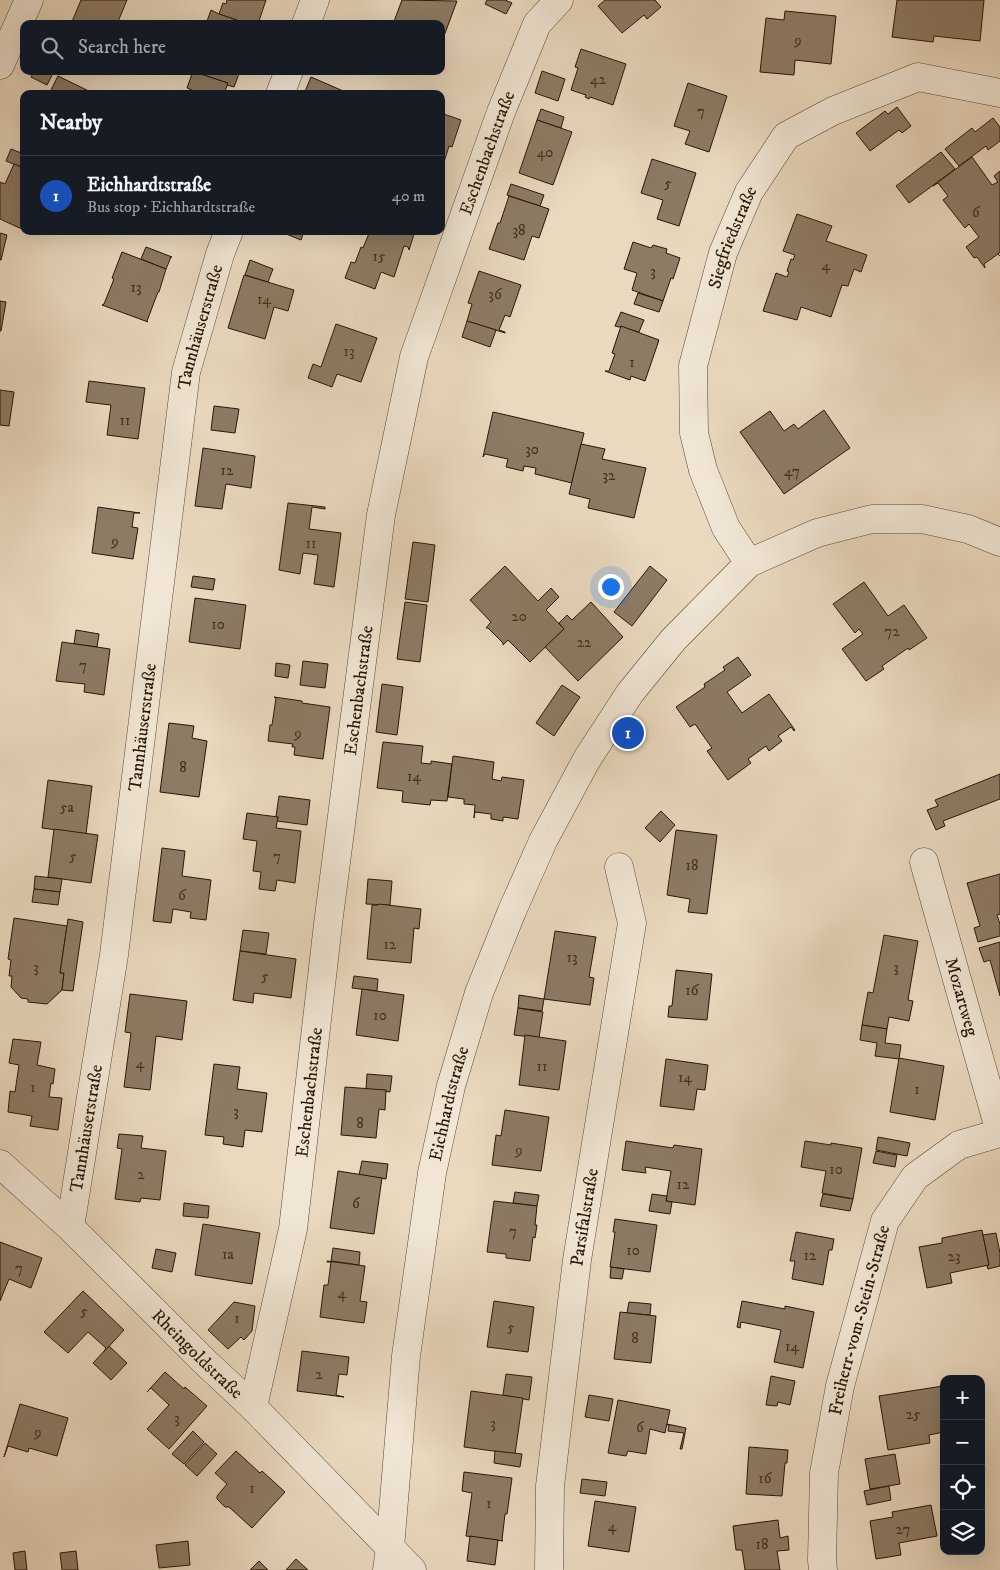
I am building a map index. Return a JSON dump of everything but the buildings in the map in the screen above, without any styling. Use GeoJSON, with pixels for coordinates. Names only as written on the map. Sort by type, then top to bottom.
{"type":"FeatureCollection","features":[{"type":"Feature","properties":{"kind":"street"},"geometry":{"type":"LineString","coordinates":[[20,20],[29,0]]}},
{"type":"Feature","properties":{"kind":"street"},"geometry":{"type":"LineString","coordinates":[[308,20],[315,0]]}},
{"type":"Feature","properties":{"kind":"street","name":"Eschenbachstraße"},"geometry":{"type":"LineString","coordinates":[[254,1407],[293,1230],[328,924],[380,524],[414,357],[501,112],[537,24],[559,0]]}},
{"type":"Feature","properties":{"kind":"street"},"geometry":{"type":"LineString","coordinates":[[0,65],[20,20]]}},
{"type":"Feature","properties":{"kind":"street"},"geometry":{"type":"LineString","coordinates":[[282,90],[287,75]]}},
{"type":"Feature","properties":{"kind":"street","name":"Siegfriedstraße"},"geometry":{"type":"LineString","coordinates":[[749,563],[726,528],[703,470],[694,433],[693,366],[723,253],[749,192],[786,136],[834,111],[918,77],[1000,93]]}},
{"type":"Feature","properties":{"kind":"street","name":"Tannhäuserstraße"},"geometry":{"type":"LineString","coordinates":[[70,1227],[114,955],[186,372],[228,235]]}},
{"type":"Feature","properties":{"kind":"street","name":"Eichhardtstraße"},"geometry":{"type":"LineString","coordinates":[[388,1559],[406,1356],[432,1173],[451,1086],[480,993],[543,841],[587,759],[630,693],[673,640],[749,563],[817,533],[872,519],[922,519],[968,529],[1000,542]]}},
{"type":"Feature","properties":{"kind":"street","name":"Mozartweg"},"geometry":{"type":"LineString","coordinates":[[924,862],[1000,1133]]}},
{"type":"Feature","properties":{"kind":"street","name":"Parsifalstraße"},"geometry":{"type":"LineString","coordinates":[[549,1570],[550,1486],[577,1260],[632,923],[619,867]]}},
{"type":"Feature","properties":{"kind":"street","name":"Freiherr-vom-Stein-Straße"},"geometry":{"type":"LineString","coordinates":[[823,1570],[824,1473],[840,1386],[886,1221],[915,1177],[959,1145],[1000,1133]]}},
{"type":"Feature","properties":{"kind":"street","name":"Rheingoldstraße"},"geometry":{"type":"LineString","coordinates":[[0,1164],[70,1227],[204,1361],[254,1407],[388,1559],[412,1570]]}},
{"type":"Feature","properties":{"kind":"place","name":"Eichhardtstraße"},"geometry":{"type":"Point","coordinates":[628,733]}}]}
